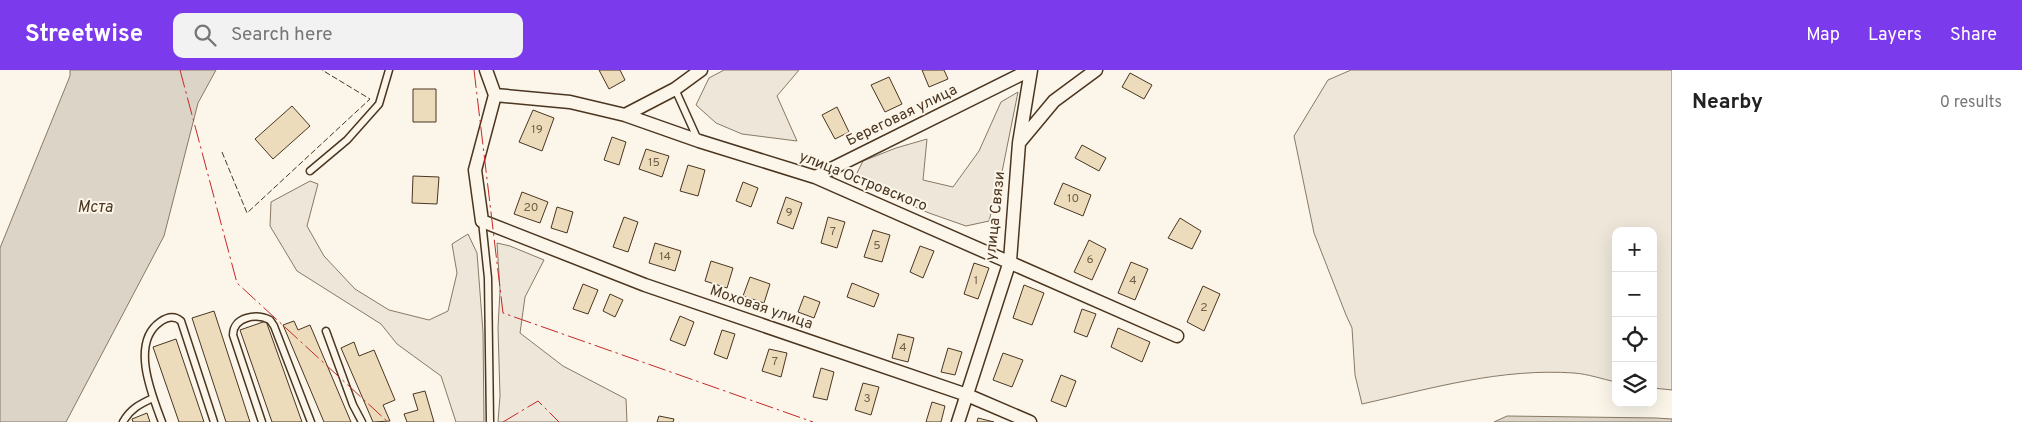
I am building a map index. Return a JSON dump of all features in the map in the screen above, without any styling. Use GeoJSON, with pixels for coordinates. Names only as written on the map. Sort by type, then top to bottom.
{"type":"FeatureCollection","features":[{"type":"Feature","properties":{"kind":"street"},"geometry":{"type":"LineString","coordinates":[[482,221],[474,170],[495,95],[486,70]]}},
{"type":"Feature","properties":{"kind":"street"},"geometry":{"type":"LineString","coordinates":[[625,115],[674,88],[701,70]]}},
{"type":"Feature","properties":{"kind":"street","name":"улица Связи"},"geometry":{"type":"LineString","coordinates":[[958,422],[1010,261],[1019,143],[1031,70]]}},
{"type":"Feature","properties":{"kind":"street","name":"Береговая улица"},"geometry":{"type":"LineString","coordinates":[[815,177],[1031,70]]}},
{"type":"Feature","properties":{"kind":"street"},"geometry":{"type":"LineString","coordinates":[[1019,143],[1054,101],[1096,70]]}},
{"type":"Feature","properties":{"kind":"street","name":"улица Островского"},"geometry":{"type":"LineString","coordinates":[[495,95],[570,102],[625,115],[699,141],[815,177],[1010,261],[1177,336]]}},
{"type":"Feature","properties":{"kind":"street","name":"Моховая улица"},"geometry":{"type":"LineString","coordinates":[[482,221],[645,285],[967,395],[1030,422]]}},
{"type":"Feature","properties":{"kind":"lane"},"geometry":{"type":"LineString","coordinates":[[310,171],[347,140],[379,104],[389,70]]}},
{"type":"Feature","properties":{"kind":"lane"},"geometry":{"type":"LineString","coordinates":[[674,88],[699,141]]}},
{"type":"Feature","properties":{"kind":"lane"},"geometry":{"type":"LineString","coordinates":[[482,221],[488,278],[490,422]]}},
{"type":"Feature","properties":{"kind":"lane"},"geometry":{"type":"LineString","coordinates":[[162,422],[153,398],[145,362],[146,343],[150,333],[158,323],[167,317],[176,317],[181,320],[214,422]]}},
{"type":"Feature","properties":{"kind":"lane"},"geometry":{"type":"LineString","coordinates":[[262,422],[234,335],[234,328],[238,322],[256,317],[270,320],[274,326],[311,422]]}},
{"type":"Feature","properties":{"kind":"lane"},"geometry":{"type":"LineString","coordinates":[[326,331],[353,405],[362,422]]}},
{"type":"Feature","properties":{"kind":"lane"},"geometry":{"type":"LineString","coordinates":[[123,422],[130,411],[137,405],[153,398]]}},
{"type":"Feature","properties":{"kind":"shaded area"},"geometry":{"type":"Polygon","coordinates":[[[724,70],[799,70],[777,96],[797,141],[742,134],[716,123],[696,105],[709,78],[724,70]]]}},
{"type":"Feature","properties":{"kind":"shaded area"},"geometry":{"type":"Polygon","coordinates":[[[1351,70],[1672,70],[1672,390],[1657,388],[1657,227],[1612,227],[1612,381],[1574,373],[1520,373],[1441,386],[1362,404],[1355,375],[1352,328],[1314,233],[1294,136],[1328,80],[1351,70]]]}},
{"type":"Feature","properties":{"kind":"shaded area"},"geometry":{"type":"Polygon","coordinates":[[[1018,92],[1002,172],[989,221],[966,226],[929,213],[885,194],[856,175],[863,161],[896,148],[927,139],[923,180],[953,187],[979,151],[1001,102],[1018,92]]]}},
{"type":"Feature","properties":{"kind":"shaded area"},"geometry":{"type":"Polygon","coordinates":[[[310,181],[318,184],[307,226],[324,256],[355,289],[389,310],[429,320],[448,311],[457,273],[452,244],[468,234],[477,253],[483,332],[484,422],[456,422],[441,376],[397,344],[381,324],[297,271],[270,226],[271,202],[310,181]]]}},
{"type":"Feature","properties":{"kind":"shaded area"},"geometry":{"type":"Polygon","coordinates":[[[497,243],[510,246],[544,260],[525,297],[520,333],[563,366],[626,399],[627,422],[498,422],[500,396],[498,328],[500,290],[497,243]]]}},
{"type":"Feature","properties":{"kind":"water","name":"Мста"},"geometry":{"type":"Polygon","coordinates":[[[70,70],[216,70],[198,103],[164,236],[66,422],[0,422],[0,248],[70,76],[70,70]]]}},
{"type":"Feature","properties":{"kind":"water"},"geometry":{"type":"Polygon","coordinates":[[[1507,416],[1656,418],[1672,419],[1672,422],[1494,422],[1507,416]]]}},
{"type":"Feature","properties":{"kind":"building"},"geometry":{"type":"Polygon","coordinates":[[[599,70],[620,70],[625,80],[609,89],[599,70]]]}},
{"type":"Feature","properties":{"kind":"building"},"geometry":{"type":"Polygon","coordinates":[[[922,70],[944,70],[948,79],[929,87],[922,70]]]}},
{"type":"Feature","properties":{"kind":"building"},"geometry":{"type":"Polygon","coordinates":[[[1130,73],[1152,85],[1144,99],[1122,87],[1130,73]]]}},
{"type":"Feature","properties":{"kind":"building"},"geometry":{"type":"Polygon","coordinates":[[[889,77],[902,104],[885,112],[871,85],[889,77]]]}},
{"type":"Feature","properties":{"kind":"building"},"geometry":{"type":"Polygon","coordinates":[[[413,89],[436,89],[436,122],[413,122],[413,89]]]}},
{"type":"Feature","properties":{"kind":"building"},"geometry":{"type":"Polygon","coordinates":[[[292,106],[310,126],[273,159],[255,139],[292,106]]]}},
{"type":"Feature","properties":{"kind":"building"},"geometry":{"type":"Polygon","coordinates":[[[837,107],[849,132],[835,139],[822,115],[837,107]]]}},
{"type":"Feature","properties":{"kind":"building"},"geometry":{"type":"Polygon","coordinates":[[[533,110],[554,118],[542,151],[519,142],[533,110]]]}},
{"type":"Feature","properties":{"kind":"building"},"geometry":{"type":"Polygon","coordinates":[[[612,137],[626,142],[619,165],[604,160],[612,137]]]}},
{"type":"Feature","properties":{"kind":"building"},"geometry":{"type":"Polygon","coordinates":[[[1082,145],[1106,158],[1099,171],[1075,158],[1082,145]]]}},
{"type":"Feature","properties":{"kind":"building"},"geometry":{"type":"Polygon","coordinates":[[[646,149],[669,156],[662,177],[639,169],[646,149]]]}},
{"type":"Feature","properties":{"kind":"building"},"geometry":{"type":"Polygon","coordinates":[[[688,165],[705,170],[698,196],[680,191],[688,165]]]}},
{"type":"Feature","properties":{"kind":"building"},"geometry":{"type":"Polygon","coordinates":[[[413,176],[439,177],[437,204],[412,203],[413,176]]]}},
{"type":"Feature","properties":{"kind":"building"},"geometry":{"type":"Polygon","coordinates":[[[743,182],[758,188],[751,207],[736,201],[743,182]]]}},
{"type":"Feature","properties":{"kind":"building"},"geometry":{"type":"Polygon","coordinates":[[[1063,183],[1091,195],[1083,216],[1054,204],[1063,183]]]}},
{"type":"Feature","properties":{"kind":"building"},"geometry":{"type":"Polygon","coordinates":[[[522,192],[548,202],[540,223],[514,214],[522,192]]]}},
{"type":"Feature","properties":{"kind":"building"},"geometry":{"type":"Polygon","coordinates":[[[786,197],[802,203],[793,229],[777,223],[786,197]]]}},
{"type":"Feature","properties":{"kind":"building"},"geometry":{"type":"Polygon","coordinates":[[[557,207],[573,212],[567,233],[551,228],[557,207]]]}},
{"type":"Feature","properties":{"kind":"building"},"geometry":{"type":"Polygon","coordinates":[[[624,217],[638,222],[628,252],[613,247],[624,217]]]}},
{"type":"Feature","properties":{"kind":"building"},"geometry":{"type":"Polygon","coordinates":[[[828,217],[845,222],[837,248],[821,243],[828,217]]]}},
{"type":"Feature","properties":{"kind":"building"},"geometry":{"type":"Polygon","coordinates":[[[1180,218],[1201,231],[1192,249],[1168,238],[1180,218]]]}},
{"type":"Feature","properties":{"kind":"building"},"geometry":{"type":"Polygon","coordinates":[[[873,230],[890,235],[882,262],[864,257],[873,230]]]}},
{"type":"Feature","properties":{"kind":"building"},"geometry":{"type":"Polygon","coordinates":[[[1089,240],[1106,249],[1092,280],[1074,272],[1089,240]]]}},
{"type":"Feature","properties":{"kind":"building"},"geometry":{"type":"Polygon","coordinates":[[[655,243],[681,251],[675,271],[649,263],[655,243]]]}},
{"type":"Feature","properties":{"kind":"building"},"geometry":{"type":"Polygon","coordinates":[[[920,246],[934,251],[923,278],[910,272],[920,246]]]}},
{"type":"Feature","properties":{"kind":"building"},"geometry":{"type":"Polygon","coordinates":[[[711,261],[733,268],[727,288],[705,281],[711,261]]]}},
{"type":"Feature","properties":{"kind":"building"},"geometry":{"type":"Polygon","coordinates":[[[1131,262],[1148,269],[1135,300],[1118,293],[1131,262]]]}},
{"type":"Feature","properties":{"kind":"building"},"geometry":{"type":"Polygon","coordinates":[[[974,263],[989,268],[978,299],[964,294],[974,263]]]}},
{"type":"Feature","properties":{"kind":"building"},"geometry":{"type":"Polygon","coordinates":[[[750,277],[770,284],[764,303],[743,296],[750,277]]]}},
{"type":"Feature","properties":{"kind":"building"},"geometry":{"type":"Polygon","coordinates":[[[852,283],[879,294],[874,307],[847,297],[852,283]]]}},
{"type":"Feature","properties":{"kind":"building"},"geometry":{"type":"Polygon","coordinates":[[[583,284],[598,290],[588,314],[573,309],[583,284]]]}},
{"type":"Feature","properties":{"kind":"building"},"geometry":{"type":"Polygon","coordinates":[[[1024,285],[1044,293],[1032,325],[1013,318],[1024,285]]]}},
{"type":"Feature","properties":{"kind":"building"},"geometry":{"type":"Polygon","coordinates":[[[1203,286],[1220,294],[1204,331],[1187,322],[1203,286]]]}},
{"type":"Feature","properties":{"kind":"building"},"geometry":{"type":"Polygon","coordinates":[[[610,294],[623,300],[615,317],[603,311],[610,294]]]}},
{"type":"Feature","properties":{"kind":"building"},"geometry":{"type":"Polygon","coordinates":[[[804,296],[820,302],[814,318],[798,312],[804,296]]]}},
{"type":"Feature","properties":{"kind":"building"},"geometry":{"type":"Polygon","coordinates":[[[1082,309],[1096,314],[1087,337],[1074,332],[1082,309]]]}},
{"type":"Feature","properties":{"kind":"building"},"geometry":{"type":"Polygon","coordinates":[[[214,311],[250,422],[226,422],[192,318],[214,311]]]}},
{"type":"Feature","properties":{"kind":"building"},"geometry":{"type":"Polygon","coordinates":[[[680,316],[694,322],[685,346],[670,340],[680,316]]]}},
{"type":"Feature","properties":{"kind":"building"},"geometry":{"type":"Polygon","coordinates":[[[266,321],[302,422],[272,422],[240,330],[266,321]]]}},
{"type":"Feature","properties":{"kind":"building"},"geometry":{"type":"Polygon","coordinates":[[[294,321],[298,330],[310,325],[351,422],[324,422],[283,325],[294,321]]]}},
{"type":"Feature","properties":{"kind":"building"},"geometry":{"type":"Polygon","coordinates":[[[1118,328],[1150,342],[1142,362],[1111,347],[1118,328]]]}},
{"type":"Feature","properties":{"kind":"building"},"geometry":{"type":"Polygon","coordinates":[[[722,330],[735,334],[727,359],[714,354],[722,330]]]}},
{"type":"Feature","properties":{"kind":"building"},"geometry":{"type":"Polygon","coordinates":[[[898,334],[914,338],[908,362],[892,358],[898,334]]]}},
{"type":"Feature","properties":{"kind":"building"},"geometry":{"type":"Polygon","coordinates":[[[176,339],[204,422],[179,422],[153,347],[176,339]]]}},
{"type":"Feature","properties":{"kind":"building"},"geometry":{"type":"Polygon","coordinates":[[[354,342],[359,356],[374,350],[395,400],[383,405],[390,421],[373,422],[341,348],[354,342]]]}},
{"type":"Feature","properties":{"kind":"building"},"geometry":{"type":"Polygon","coordinates":[[[948,348],[962,352],[955,375],[941,372],[948,348]]]}},
{"type":"Feature","properties":{"kind":"building"},"geometry":{"type":"Polygon","coordinates":[[[769,349],[787,353],[781,377],[762,371],[769,349]]]}},
{"type":"Feature","properties":{"kind":"building"},"geometry":{"type":"Polygon","coordinates":[[[1003,353],[1023,360],[1012,387],[993,380],[1003,353]]]}},
{"type":"Feature","properties":{"kind":"building"},"geometry":{"type":"Polygon","coordinates":[[[821,368],[834,372],[827,400],[813,397],[821,368]]]}},
{"type":"Feature","properties":{"kind":"building"},"geometry":{"type":"Polygon","coordinates":[[[1061,375],[1076,381],[1066,407],[1051,401],[1061,375]]]}},
{"type":"Feature","properties":{"kind":"building"},"geometry":{"type":"Polygon","coordinates":[[[863,383],[879,387],[871,415],[855,410],[863,383]]]}},
{"type":"Feature","properties":{"kind":"building"},"geometry":{"type":"Polygon","coordinates":[[[425,391],[434,422],[407,422],[404,414],[418,410],[413,394],[425,391]]]}},
{"type":"Feature","properties":{"kind":"building"},"geometry":{"type":"Polygon","coordinates":[[[932,402],[945,406],[941,422],[926,422],[932,402]]]}},
{"type":"Feature","properties":{"kind":"building"},"geometry":{"type":"Polygon","coordinates":[[[147,413],[150,422],[133,422],[132,419],[147,413]]]}},
{"type":"Feature","properties":{"kind":"building"},"geometry":{"type":"Polygon","coordinates":[[[659,416],[674,419],[673,422],[657,422],[659,416]]]}},
{"type":"Feature","properties":{"kind":"building"},"geometry":{"type":"Polygon","coordinates":[[[978,418],[994,422],[977,422],[978,418]]]}},
{"type":"Feature","properties":{"kind":"fence"},"geometry":{"type":"LineString","coordinates":[[222,152],[247,213],[370,99],[322,70]]}},
{"type":"Feature","properties":{"kind":"power"},"geometry":{"type":"LineString","coordinates":[[180,70],[237,283],[388,422]]}},
{"type":"Feature","properties":{"kind":"power"},"geometry":{"type":"LineString","coordinates":[[474,70],[503,313],[813,422]]}},
{"type":"Feature","properties":{"kind":"power"},"geometry":{"type":"LineString","coordinates":[[503,422],[538,401],[559,422]]}}]}
